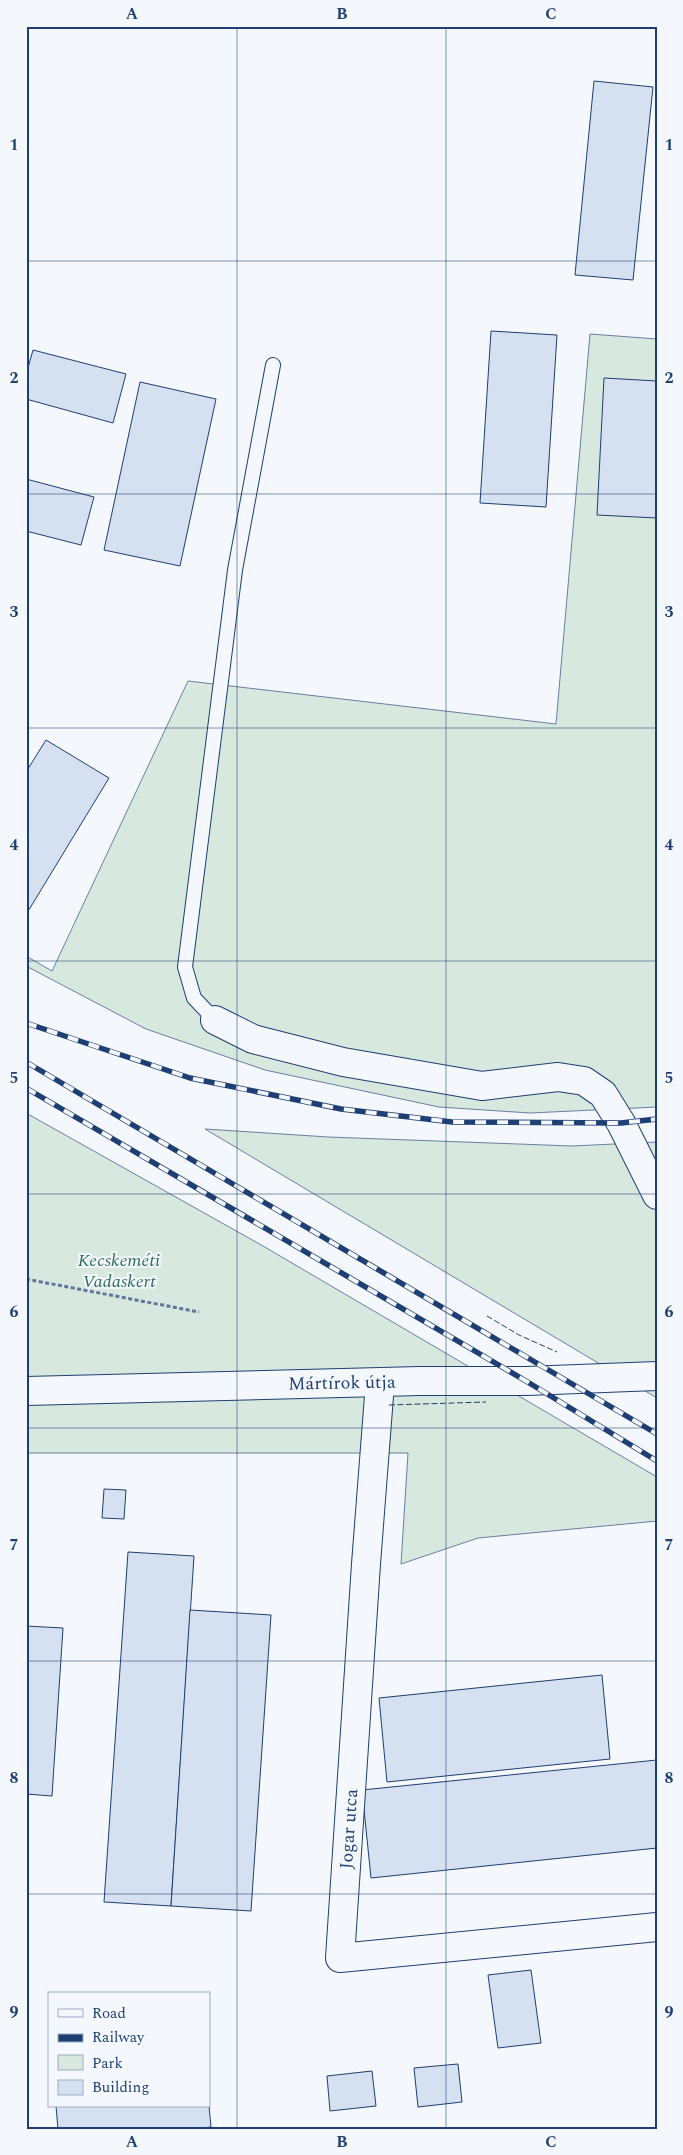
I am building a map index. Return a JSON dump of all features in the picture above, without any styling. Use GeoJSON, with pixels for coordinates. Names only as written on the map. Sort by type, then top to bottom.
{"type":"FeatureCollection","features":[{"type":"Feature","properties":{"kind":"street"},"geometry":{"type":"LineString","coordinates":[[215,1020],[253,1039],[343,1062],[482,1086],[558,1077],[584,1082],[603,1094],[621,1123],[657,1195]]}},
{"type":"Feature","properties":{"kind":"street","name":"Mártírok útja"},"geometry":{"type":"LineString","coordinates":[[26,1390],[380,1382],[526,1381],[657,1376]]}},
{"type":"Feature","properties":{"kind":"street","name":"Jogar utca"},"geometry":{"type":"LineString","coordinates":[[380,1382],[340,1958],[657,1927]]}},
{"type":"Feature","properties":{"kind":"lane"},"geometry":{"type":"LineString","coordinates":[[215,1020],[194,998],[185,967],[235,570],[273,365]]}},
{"type":"Feature","properties":{"kind":"path"},"geometry":{"type":"LineString","coordinates":[[26,1279],[199,1312]]}},
{"type":"Feature","properties":{"kind":"green space"},"geometry":{"type":"Polygon","coordinates":[[[590,334],[657,339],[657,1107],[530,1113],[439,1107],[265,1070],[146,1029],[26,966],[26,956],[52,971],[188,681],[556,724],[590,334]]]}},
{"type":"Feature","properties":{"kind":"green space","name":"Kecskeméti Vadaskert"},"geometry":{"type":"Polygon","coordinates":[[[26,1113],[263,1246],[657,1477],[657,1521],[478,1538],[401,1564],[408,1453],[26,1453],[26,1113]]]}},
{"type":"Feature","properties":{"kind":"green space"},"geometry":{"type":"Polygon","coordinates":[[[205,1129],[328,1137],[572,1146],[657,1142],[657,1398],[205,1129]]]}},
{"type":"Feature","properties":{"kind":"building"},"geometry":{"type":"Polygon","coordinates":[[[594,81],[653,87],[633,280],[575,275],[594,81]]]}},
{"type":"Feature","properties":{"kind":"building"},"geometry":{"type":"Polygon","coordinates":[[[491,331],[557,335],[546,507],[480,503],[491,331]]]}},
{"type":"Feature","properties":{"kind":"building"},"geometry":{"type":"Polygon","coordinates":[[[33,350],[126,374],[113,423],[26,399],[26,375],[33,350]]]}},
{"type":"Feature","properties":{"kind":"building"},"geometry":{"type":"Polygon","coordinates":[[[604,378],[657,381],[657,518],[597,515],[604,378]]]}},
{"type":"Feature","properties":{"kind":"building"},"geometry":{"type":"Polygon","coordinates":[[[140,382],[216,399],[180,566],[104,550],[140,382]]]}},
{"type":"Feature","properties":{"kind":"building"},"geometry":{"type":"Polygon","coordinates":[[[26,479],[94,497],[81,545],[26,531],[26,479]]]}},
{"type":"Feature","properties":{"kind":"building"},"geometry":{"type":"Polygon","coordinates":[[[46,740],[109,778],[27,913],[26,772],[46,740]]]}},
{"type":"Feature","properties":{"kind":"building"},"geometry":{"type":"Polygon","coordinates":[[[104,1489],[126,1490],[124,1519],[102,1518],[104,1489]]]}},
{"type":"Feature","properties":{"kind":"building"},"geometry":{"type":"Polygon","coordinates":[[[128,1552],[194,1556],[171,1906],[104,1902],[128,1552]]]}},
{"type":"Feature","properties":{"kind":"building"},"geometry":{"type":"Polygon","coordinates":[[[190,1610],[271,1615],[251,1911],[171,1906],[190,1610]]]}},
{"type":"Feature","properties":{"kind":"building"},"geometry":{"type":"Polygon","coordinates":[[[26,1626],[63,1628],[52,1796],[26,1794],[26,1626]]]}},
{"type":"Feature","properties":{"kind":"building"},"geometry":{"type":"Polygon","coordinates":[[[602,1675],[610,1759],[387,1782],[379,1698],[602,1675]]]}},
{"type":"Feature","properties":{"kind":"building"},"geometry":{"type":"Polygon","coordinates":[[[657,1760],[657,1848],[371,1878],[362,1790],[657,1760]]]}},
{"type":"Feature","properties":{"kind":"building"},"geometry":{"type":"Polygon","coordinates":[[[531,1970],[541,2043],[498,2048],[488,1975],[531,1970]]]}},
{"type":"Feature","properties":{"kind":"building"},"geometry":{"type":"Polygon","coordinates":[[[458,2064],[462,2102],[418,2107],[414,2068],[458,2064]]]}},
{"type":"Feature","properties":{"kind":"building"},"geometry":{"type":"Polygon","coordinates":[[[372,2071],[376,2106],[330,2111],[327,2076],[372,2071]]]}},
{"type":"Feature","properties":{"kind":"building"},"geometry":{"type":"Polygon","coordinates":[[[56,2108],[209,2108],[211,2127],[191,2129],[58,2129],[56,2108]]]}},
{"type":"Feature","properties":{"kind":"railway"},"geometry":{"type":"LineString","coordinates":[[26,1023],[190,1078],[341,1109],[452,1122],[621,1123],[657,1119]]}},
{"type":"Feature","properties":{"kind":"railway"},"geometry":{"type":"LineString","coordinates":[[26,1062],[657,1434]]}},
{"type":"Feature","properties":{"kind":"railway"},"geometry":{"type":"LineString","coordinates":[[26,1088],[526,1381],[657,1461]]}},
{"type":"Feature","properties":{"kind":"fence"},"geometry":{"type":"LineString","coordinates":[[487,1316],[519,1335],[557,1352]]}},
{"type":"Feature","properties":{"kind":"fence"},"geometry":{"type":"LineString","coordinates":[[389,1405],[486,1402]]}}]}
